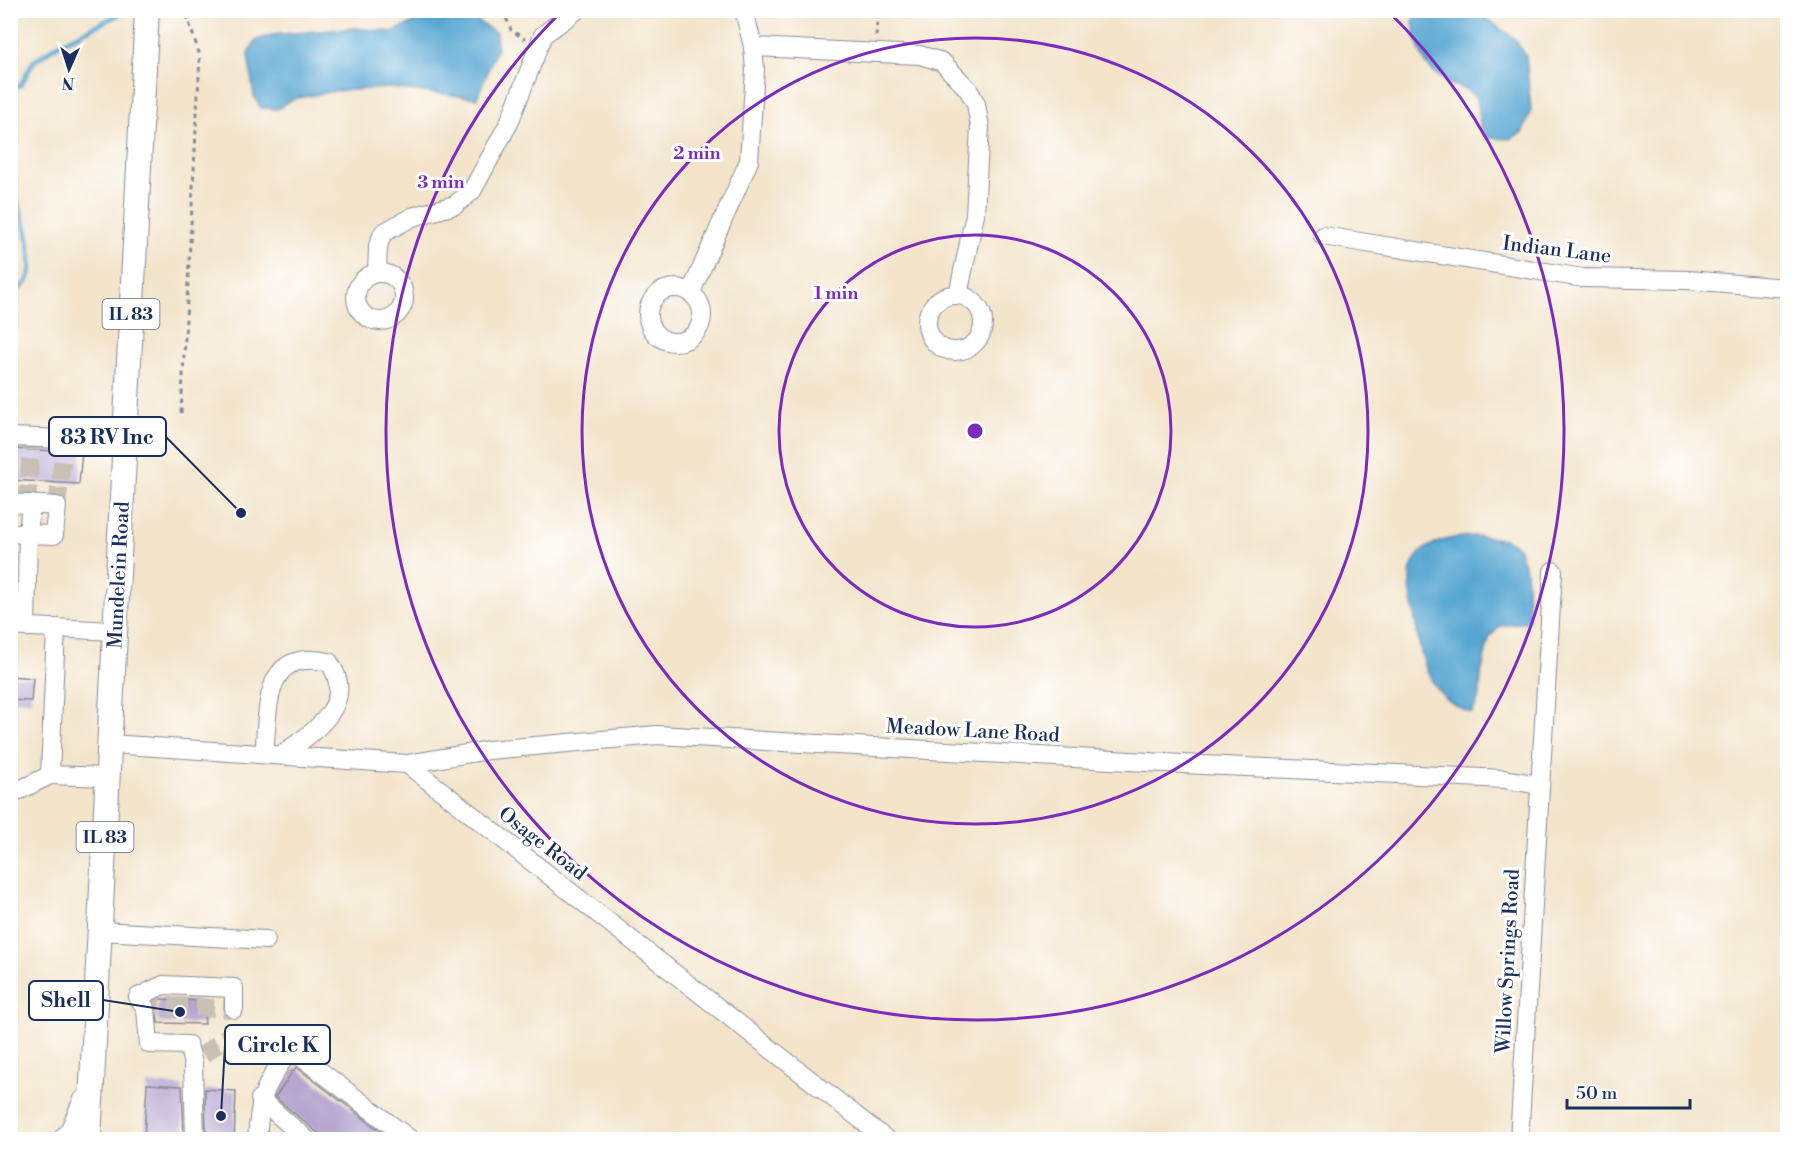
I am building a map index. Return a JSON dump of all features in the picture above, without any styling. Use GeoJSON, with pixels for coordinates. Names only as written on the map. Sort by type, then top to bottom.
{"type":"FeatureCollection","features":[{"type":"Feature","properties":{"kind":"main road","name":"Mundelein Road"},"geometry":{"type":"LineString","coordinates":[[89,1140],[147,10]]}},
{"type":"Feature","properties":{"kind":"main road"},"geometry":{"type":"LineString","coordinates":[[65,1140],[72,1132],[92,1086]]}},
{"type":"Feature","properties":{"kind":"street"},"geometry":{"type":"LineString","coordinates":[[377,273],[378,246],[384,232],[412,217],[454,205],[471,191],[509,123],[536,47],[543,35],[578,10]]}},
{"type":"Feature","properties":{"kind":"street"},"geometry":{"type":"LineString","coordinates":[[691,292],[749,161],[755,70],[753,47],[744,10]]}},
{"type":"Feature","properties":{"kind":"street"},"geometry":{"type":"LineString","coordinates":[[753,47],[920,55],[942,62],[968,89],[976,104],[980,127],[975,214],[958,295]]}},
{"type":"Feature","properties":{"kind":"street","name":"Indian Lane"},"geometry":{"type":"LineString","coordinates":[[1323,236],[1583,278],[1688,280],[1788,288]]}},
{"type":"Feature","properties":{"kind":"street"},"geometry":{"type":"LineString","coordinates":[[10,436],[65,439]]}},
{"type":"Feature","properties":{"kind":"street"},"geometry":{"type":"LineString","coordinates":[[18,533],[54,535],[57,506],[20,503],[18,533],[18,627],[115,631]]}},
{"type":"Feature","properties":{"kind":"street","name":"Willow Springs Road"},"geometry":{"type":"LineString","coordinates":[[1520,1140],[1553,571]]}},
{"type":"Feature","properties":{"kind":"street"},"geometry":{"type":"LineString","coordinates":[[50,775],[56,628]]}},
{"type":"Feature","properties":{"kind":"street"},"geometry":{"type":"LineString","coordinates":[[311,658],[329,662],[338,675],[341,691],[334,708],[311,734],[273,755],[270,690],[280,671],[291,663],[311,658]]}},
{"type":"Feature","properties":{"kind":"street","name":"Meadow Lane Road"},"geometry":{"type":"LineString","coordinates":[[407,764],[489,750],[657,735],[1504,779],[1539,784]]}},
{"type":"Feature","properties":{"kind":"street"},"geometry":{"type":"LineString","coordinates":[[110,744],[407,764]]}},
{"type":"Feature","properties":{"kind":"street","name":"Osage Road"},"geometry":{"type":"LineString","coordinates":[[407,764],[887,1140]]}},
{"type":"Feature","properties":{"kind":"street"},"geometry":{"type":"LineString","coordinates":[[10,789],[20,790],[50,775],[108,777]]}},
{"type":"Feature","properties":{"kind":"street"},"geometry":{"type":"LineString","coordinates":[[100,931],[266,940]]}},
{"type":"Feature","properties":{"kind":"street"},"geometry":{"type":"LineString","coordinates":[[195,1140],[194,1063],[188,1045],[149,1044],[146,1010],[138,997],[163,985],[234,988],[234,1009]]}},
{"type":"Feature","properties":{"kind":"street"},"geometry":{"type":"LineString","coordinates":[[257,1140],[260,1099],[287,1053],[296,1051],[411,1140]]}},
{"type":"Feature","properties":{"kind":"street"},"geometry":{"type":"LineString","coordinates":[[260,1099],[308,1140]]}},
{"type":"Feature","properties":{"kind":"path"},"geometry":{"type":"LineString","coordinates":[[181,413],[200,56],[185,10]]}},
{"type":"Feature","properties":{"kind":"path"},"geometry":{"type":"LineString","coordinates":[[187,18],[215,10]]}},
{"type":"Feature","properties":{"kind":"path"},"geometry":{"type":"LineString","coordinates":[[503,10],[511,30],[536,47]]}},
{"type":"Feature","properties":{"kind":"path"},"geometry":{"type":"LineString","coordinates":[[875,53],[878,10]]}},
{"type":"Feature","properties":{"kind":"water"},"geometry":{"type":"Polygon","coordinates":[[[438,11],[471,11],[480,23],[496,33],[497,48],[477,98],[390,88],[335,91],[293,99],[278,109],[261,108],[254,96],[248,55],[255,41],[271,35],[355,28],[393,32],[438,11]]]}},
{"type":"Feature","properties":{"kind":"water"},"geometry":{"type":"Polygon","coordinates":[[[1420,11],[1465,11],[1483,16],[1515,39],[1526,56],[1531,110],[1523,132],[1511,139],[1487,138],[1481,128],[1478,104],[1473,95],[1439,77],[1422,57],[1413,21],[1420,11]]]}},
{"type":"Feature","properties":{"kind":"water"},"geometry":{"type":"Polygon","coordinates":[[[1475,536],[1505,539],[1518,547],[1526,571],[1529,621],[1500,626],[1489,638],[1481,674],[1480,696],[1472,713],[1456,706],[1444,697],[1428,672],[1419,643],[1410,577],[1416,558],[1430,546],[1448,539],[1475,536]]]}},
{"type":"Feature","properties":{"kind":"building"},"geometry":{"type":"Polygon","coordinates":[[[10,449],[82,452],[79,484],[10,480],[10,449]]]}},
{"type":"Feature","properties":{"kind":"building"},"geometry":{"type":"Polygon","coordinates":[[[10,676],[33,678],[31,701],[10,700],[10,676]]]}},
{"type":"Feature","properties":{"kind":"building"},"geometry":{"type":"Polygon","coordinates":[[[159,999],[203,1001],[205,1024],[158,1023],[159,999]]]}},
{"type":"Feature","properties":{"kind":"building"},"geometry":{"type":"Polygon","coordinates":[[[296,1067],[392,1140],[326,1140],[275,1097],[296,1067]]]}},
{"type":"Feature","properties":{"kind":"building"},"geometry":{"type":"Polygon","coordinates":[[[147,1084],[182,1086],[184,1140],[144,1140],[147,1084]]]}},
{"type":"Feature","properties":{"kind":"building"},"geometry":{"type":"Polygon","coordinates":[[[205,1089],[236,1091],[234,1140],[206,1140],[205,1089]]]}},
{"type":"Feature","properties":{"kind":"waterway"},"geometry":{"type":"LineString","coordinates":[[10,88],[21,85],[33,62],[59,44],[128,10]]}},
{"type":"Feature","properties":{"kind":"waterway"},"geometry":{"type":"LineString","coordinates":[[10,187],[23,219],[31,260],[28,280],[10,297]]}},
{"type":"Feature","properties":{"kind":"tunnel"},"geometry":{"type":"LineString","coordinates":[[27,504],[32,437]]}},
{"type":"Feature","properties":{"kind":"tunnel"},"geometry":{"type":"LineString","coordinates":[[57,506],[65,439]]}},
{"type":"Feature","properties":{"kind":"tunnel"},"geometry":{"type":"LineString","coordinates":[[142,1005],[234,1009],[234,1031],[193,1063]]}},
{"type":"Feature","properties":{"kind":"place","name":"83 RV Inc"},"geometry":{"type":"Point","coordinates":[241,513]}},
{"type":"Feature","properties":{"kind":"place","name":"Shell"},"geometry":{"type":"Point","coordinates":[180,1012]}},
{"type":"Feature","properties":{"kind":"place","name":"Circle K"},"geometry":{"type":"Point","coordinates":[221,1116]}}]}
